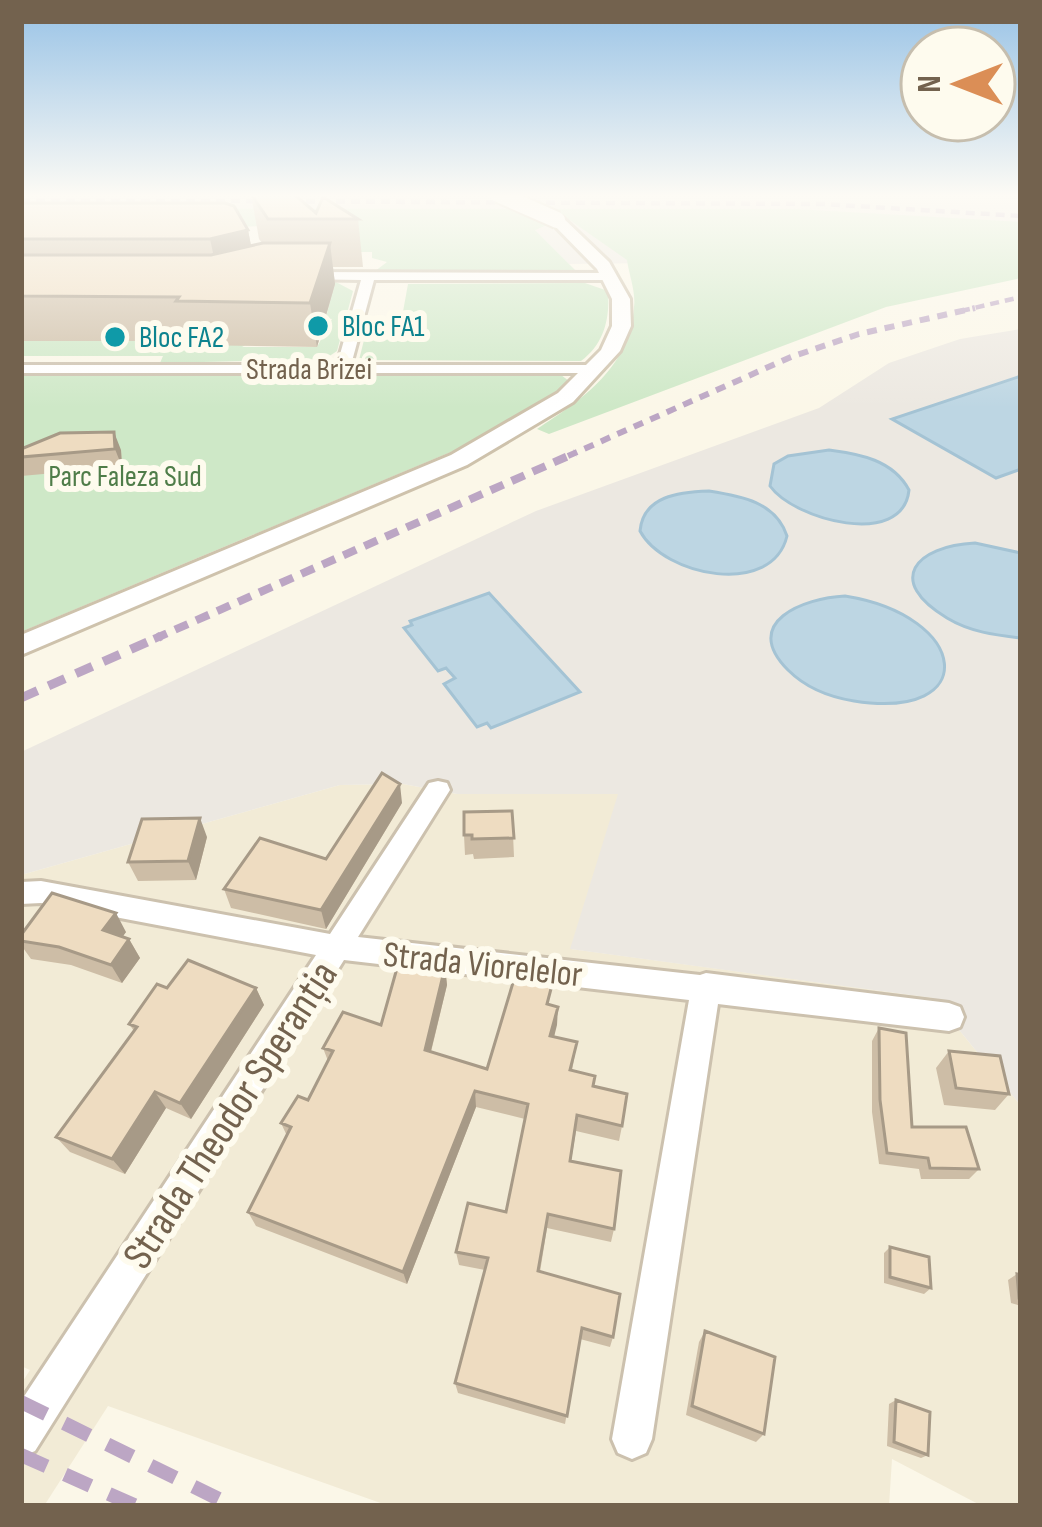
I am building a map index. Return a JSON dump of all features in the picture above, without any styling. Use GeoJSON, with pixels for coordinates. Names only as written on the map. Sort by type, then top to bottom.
{"type":"FeatureCollection","features":[{"type":"Feature","properties":{"kind":"street"},"geometry":{"type":"LineString","coordinates":[[21,646],[520,430],[563,401],[596,369],[615,339],[624,314],[621,294],[600,265]]}},
{"type":"Feature","properties":{"kind":"street"},"geometry":{"type":"LineString","coordinates":[[286,276],[610,276]]}},
{"type":"Feature","properties":{"kind":"street"},"geometry":{"type":"LineString","coordinates":[[343,369],[368,277]]}},
{"type":"Feature","properties":{"kind":"street","name":"Strada Brizei"},"geometry":{"type":"LineString","coordinates":[[21,369],[596,369]]}},
{"type":"Feature","properties":{"kind":"street","name":"Strada Theodor Speranția"},"geometry":{"type":"LineString","coordinates":[[21,1437],[438,790]]}},
{"type":"Feature","properties":{"kind":"street","name":"Strada Viorelelor"},"geometry":{"type":"LineString","coordinates":[[21,893],[41,892],[337,947],[706,986],[949,1018]]}},
{"type":"Feature","properties":{"kind":"street"},"geometry":{"type":"LineString","coordinates":[[632,1439],[706,986]]}},
{"type":"Feature","properties":{"kind":"shaded area"},"geometry":{"type":"Polygon","coordinates":[[[1021,329],[1021,1106],[933,998],[570,949],[618,794],[457,794],[403,784],[340,785],[21,875],[21,752],[536,511],[819,408],[889,363],[960,339],[1021,329]]]}},
{"type":"Feature","properties":{"kind":"shaded area"},"geometry":{"type":"Polygon","coordinates":[[[403,784],[457,794],[619,794],[571,949],[933,998],[1021,1106],[1021,1506],[982,1506],[892,1459],[889,1506],[389,1506],[108,1406],[44,1506],[21,1506],[21,1384],[30,1370],[21,1366],[21,875],[340,785],[403,784]]]}},
{"type":"Feature","properties":{"kind":"green space"},"geometry":{"type":"Polygon","coordinates":[[[383,265],[570,265],[578,273],[370,275],[383,265]]]}},
{"type":"Feature","properties":{"kind":"green space"},"geometry":{"type":"Polygon","coordinates":[[[628,265],[1021,265],[1021,278],[886,307],[549,434],[537,429],[587,393],[614,364],[631,328],[633,289],[628,265]]]}},
{"type":"Feature","properties":{"kind":"green space"},"geometry":{"type":"Polygon","coordinates":[[[332,280],[353,291],[337,351],[325,359],[160,363],[163,356],[21,356],[21,339],[332,280]],[[331,296],[242,347],[317,347],[332,319],[326,318],[331,296]]]}},
{"type":"Feature","properties":{"kind":"green space"},"geometry":{"type":"Polygon","coordinates":[[[585,283],[608,291],[608,311],[600,339],[581,361],[359,360],[364,340],[398,339],[408,284],[585,283]]]}},
{"type":"Feature","properties":{"kind":"green space","name":"Parc Faleza Sud"},"geometry":{"type":"Polygon","coordinates":[[[21,374],[561,375],[569,381],[553,399],[513,426],[21,632],[21,374]]]}},
{"type":"Feature","properties":{"kind":"water"},"geometry":{"type":"Polygon","coordinates":[[[1021,376],[1021,469],[996,478],[892,419],[1021,376]]]}},
{"type":"Feature","properties":{"kind":"water"},"geometry":{"type":"Polygon","coordinates":[[[829,450],[864,457],[894,472],[909,490],[902,508],[888,519],[846,523],[801,509],[770,486],[774,464],[788,456],[829,450]]]}},
{"type":"Feature","properties":{"kind":"water"},"geometry":{"type":"Polygon","coordinates":[[[709,491],[745,498],[775,515],[787,536],[777,555],[761,568],[717,574],[671,559],[640,531],[655,503],[709,491]]]}},
{"type":"Feature","properties":{"kind":"water"},"geometry":{"type":"Polygon","coordinates":[[[975,543],[1021,553],[1021,638],[956,623],[917,591],[915,568],[923,558],[975,543]]]}},
{"type":"Feature","properties":{"kind":"water"},"geometry":{"type":"Polygon","coordinates":[[[489,593],[580,692],[491,728],[487,723],[477,727],[444,684],[455,678],[446,668],[438,671],[404,628],[412,625],[410,621],[489,593]]]}},
{"type":"Feature","properties":{"kind":"water"},"geometry":{"type":"Polygon","coordinates":[[[845,596],[887,607],[917,624],[937,643],[944,664],[940,682],[924,696],[895,703],[854,701],[810,687],[788,670],[775,653],[774,626],[796,608],[845,596]]]}},
{"type":"Feature","properties":{"kind":"building"},"geometry":{"type":"Polygon","coordinates":[[[21,265],[323,265],[310,303],[21,296],[21,265]]]}},
{"type":"Feature","properties":{"kind":"building"},"geometry":{"type":"Polygon","coordinates":[[[114,432],[115,449],[21,457],[21,449],[60,433],[114,432]]]}},
{"type":"Feature","properties":{"kind":"building"},"geometry":{"type":"Polygon","coordinates":[[[382,773],[400,784],[321,910],[224,889],[260,838],[326,859],[382,773]]]}},
{"type":"Feature","properties":{"kind":"building"},"geometry":{"type":"Polygon","coordinates":[[[512,811],[514,838],[464,835],[464,812],[512,811]]]}},
{"type":"Feature","properties":{"kind":"building"},"geometry":{"type":"Polygon","coordinates":[[[200,818],[188,861],[128,862],[142,819],[200,818]]]}},
{"type":"Feature","properties":{"kind":"building"},"geometry":{"type":"Polygon","coordinates":[[[52,893],[116,913],[103,930],[129,939],[111,965],[59,947],[21,941],[52,893]]]}},
{"type":"Feature","properties":{"kind":"building"},"geometry":{"type":"Polygon","coordinates":[[[188,960],[256,988],[180,1103],[155,1092],[112,1159],[56,1137],[137,1027],[129,1024],[157,984],[167,988],[188,960]]]}},
{"type":"Feature","properties":{"kind":"building"},"geometry":{"type":"Polygon","coordinates":[[[399,961],[445,967],[425,1050],[487,1069],[515,976],[552,985],[547,1004],[558,1007],[550,1036],[577,1042],[570,1070],[595,1076],[593,1086],[627,1094],[622,1126],[577,1115],[570,1161],[621,1171],[614,1229],[548,1214],[538,1271],[620,1294],[613,1337],[582,1328],[567,1416],[455,1383],[488,1258],[456,1252],[468,1203],[506,1212],[528,1104],[475,1091],[403,1272],[248,1212],[291,1127],[281,1123],[298,1096],[308,1100],[333,1051],[323,1048],[343,1012],[381,1025],[399,961]]]}},
{"type":"Feature","properties":{"kind":"building"},"geometry":{"type":"Polygon","coordinates":[[[879,1028],[906,1033],[912,1127],[966,1127],[979,1169],[930,1168],[928,1158],[887,1153],[880,1100],[879,1028]]]}},
{"type":"Feature","properties":{"kind":"building"},"geometry":{"type":"Polygon","coordinates":[[[949,1051],[1000,1056],[1009,1094],[956,1088],[949,1051]]]}},
{"type":"Feature","properties":{"kind":"building"},"geometry":{"type":"Polygon","coordinates":[[[890,1247],[929,1257],[931,1288],[890,1277],[890,1247]]]}},
{"type":"Feature","properties":{"kind":"building"},"geometry":{"type":"Polygon","coordinates":[[[705,1331],[775,1357],[764,1434],[692,1406],[705,1331]]]}},
{"type":"Feature","properties":{"kind":"building"},"geometry":{"type":"Polygon","coordinates":[[[896,1400],[930,1412],[928,1455],[894,1442],[896,1400]]]}},
{"type":"Feature","properties":{"kind":"railway"},"geometry":{"type":"LineString","coordinates":[[961,311],[1021,297]]}},
{"type":"Feature","properties":{"kind":"railway"},"geometry":{"type":"LineString","coordinates":[[568,456],[791,357],[859,334],[975,308]]}},
{"type":"Feature","properties":{"kind":"railway"},"geometry":{"type":"LineString","coordinates":[[154,639],[575,453]]}},
{"type":"Feature","properties":{"kind":"railway"},"geometry":{"type":"LineString","coordinates":[[21,698],[161,636]]}},
{"type":"Feature","properties":{"kind":"railway"},"geometry":{"type":"LineString","coordinates":[[21,1402],[233,1506]]}},
{"type":"Feature","properties":{"kind":"railway"},"geometry":{"type":"LineString","coordinates":[[21,1455],[136,1506]]}},
{"type":"Feature","properties":{"kind":"place","name":"Bloc FA1"},"geometry":{"type":"Point","coordinates":[318,326]}},
{"type":"Feature","properties":{"kind":"place","name":"Bloc FA2"},"geometry":{"type":"Point","coordinates":[115,337]}}]}
